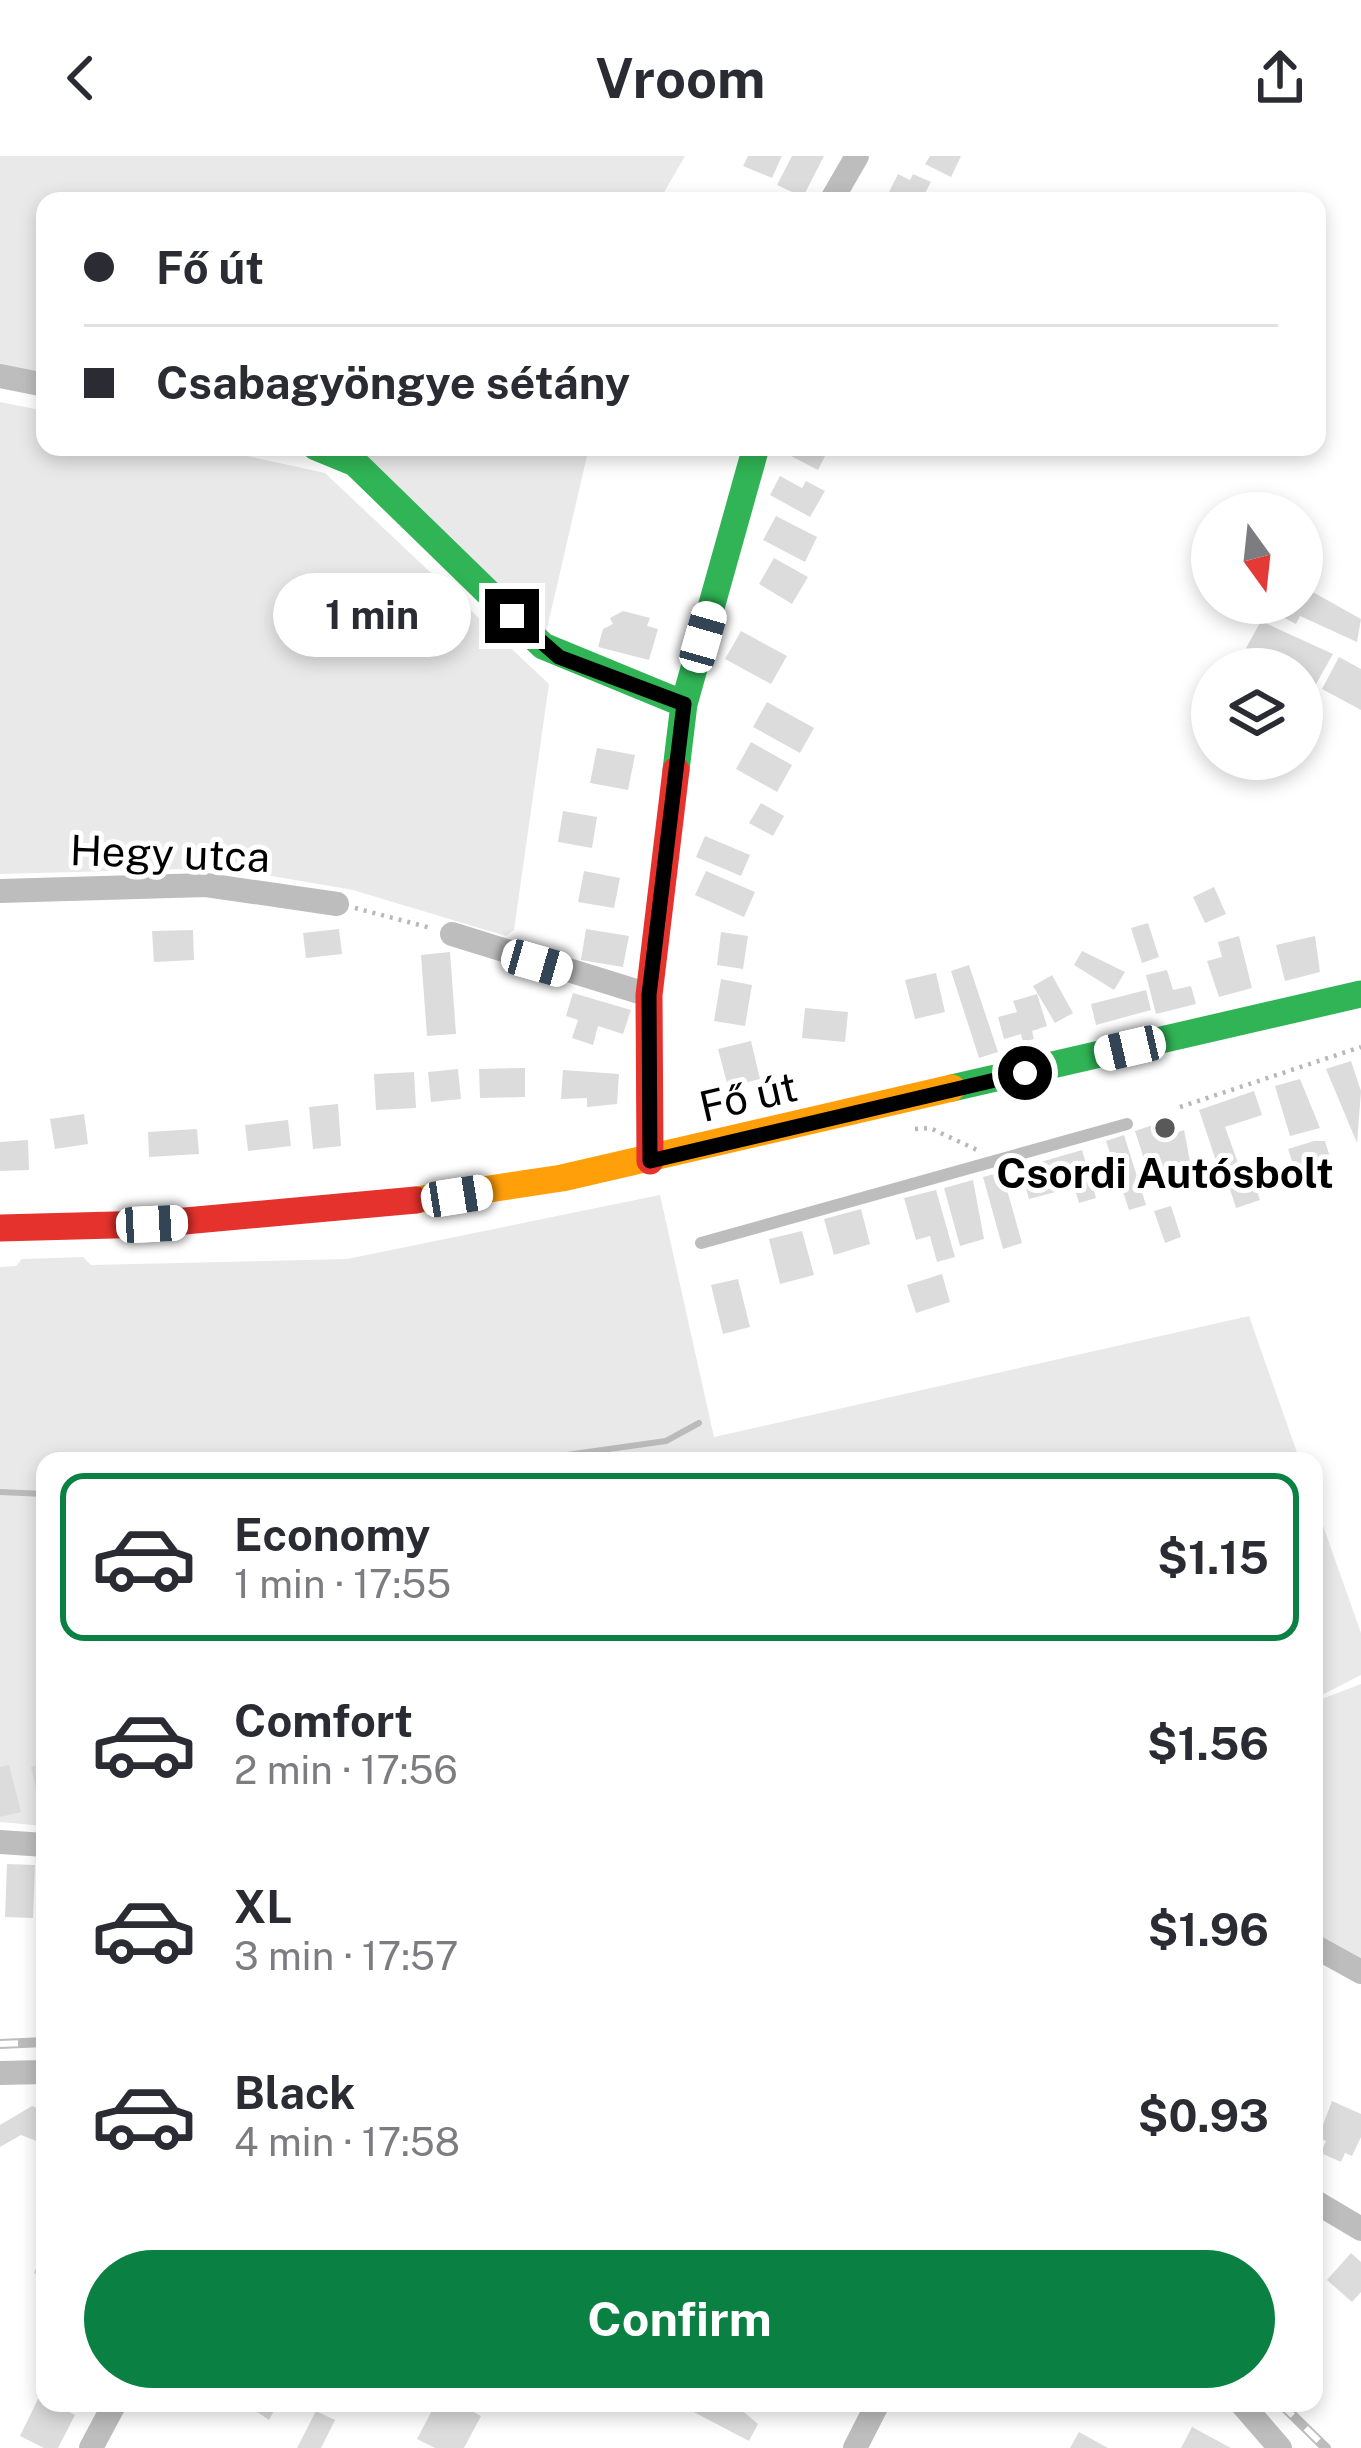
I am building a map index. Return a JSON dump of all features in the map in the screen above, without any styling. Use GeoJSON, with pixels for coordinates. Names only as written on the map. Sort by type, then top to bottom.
{"type":"FeatureCollection","features":[{"type":"Feature","properties":{"kind":"main road"},"geometry":{"type":"LineString","coordinates":[[338,456],[355,463],[543,646],[684,704]]}},
{"type":"Feature","properties":{"kind":"main road"},"geometry":{"type":"LineString","coordinates":[[650,1161],[649,995],[684,704],[753,456]]}},
{"type":"Feature","properties":{"kind":"main road","name":"Fő út"},"geometry":{"type":"LineString","coordinates":[[0,1228],[152,1224],[373,1207],[650,1161],[1361,994]]}},
{"type":"Feature","properties":{"kind":"street"},"geometry":{"type":"LineString","coordinates":[[836,192],[857,156]]}},
{"type":"Feature","properties":{"kind":"street"},"geometry":{"type":"LineString","coordinates":[[0,376],[36,383]]}},
{"type":"Feature","properties":{"kind":"street","name":"Hegy utca"},"geometry":{"type":"LineString","coordinates":[[0,891],[206,885],[337,904]]}},
{"type":"Feature","properties":{"kind":"street"},"geometry":{"type":"LineString","coordinates":[[452,934],[649,995]]}},
{"type":"Feature","properties":{"kind":"street"},"geometry":{"type":"LineString","coordinates":[[0,1842],[36,1844]]}},
{"type":"Feature","properties":{"kind":"street"},"geometry":{"type":"LineString","coordinates":[[1323,1951],[1361,1972]]}},
{"type":"Feature","properties":{"kind":"street"},"geometry":{"type":"LineString","coordinates":[[0,2073],[36,2072]]}},
{"type":"Feature","properties":{"kind":"street"},"geometry":{"type":"LineString","coordinates":[[1323,2207],[1361,2230]]}},
{"type":"Feature","properties":{"kind":"street"},"geometry":{"type":"LineString","coordinates":[[91,2448],[111,2412]]}},
{"type":"Feature","properties":{"kind":"street"},"geometry":{"type":"LineString","coordinates":[[854,2448],[873,2412]]}},
{"type":"Feature","properties":{"kind":"street"},"geometry":{"type":"LineString","coordinates":[[1249,2412],[1280,2448]]}},
{"type":"Feature","properties":{"kind":"lane"},"geometry":{"type":"LineString","coordinates":[[701,1243],[1127,1124]]}},
{"type":"Feature","properties":{"kind":"path"},"geometry":{"type":"LineString","coordinates":[[337,904],[408,922]]}},
{"type":"Feature","properties":{"kind":"path"},"geometry":{"type":"LineString","coordinates":[[1180,1107],[1361,1047]]}},
{"type":"Feature","properties":{"kind":"path"},"geometry":{"type":"LineString","coordinates":[[910,1129],[930,1128],[998,1161]]}},
{"type":"Feature","properties":{"kind":"shaded area"},"geometry":{"type":"Polygon","coordinates":[[[0,156],[685,156],[664,192],[36,192],[36,383],[0,376],[0,156]]]}},
{"type":"Feature","properties":{"kind":"shaded area"},"geometry":{"type":"Polygon","coordinates":[[[0,402],[36,409],[36,456],[247,456],[325,473],[549,684],[514,930],[506,936],[353,890],[225,868],[0,874],[0,402]]]}},
{"type":"Feature","properties":{"kind":"shaded area"},"geometry":{"type":"Polygon","coordinates":[[[326,456],[587,456],[543,646],[326,456]]]}},
{"type":"Feature","properties":{"kind":"shaded area"},"geometry":{"type":"Polygon","coordinates":[[[660,1195],[714,1437],[1249,1316],[1297,1452],[36,1452],[36,1825],[0,1822],[0,1267],[16,1266],[22,1259],[83,1257],[91,1265],[347,1259],[660,1195]]]}},
{"type":"Feature","properties":{"kind":"shaded area"},"geometry":{"type":"Polygon","coordinates":[[[1323,1525],[1361,1633],[1361,1675],[1323,1694],[1323,1525]]]}},
{"type":"Feature","properties":{"kind":"shaded area"},"geometry":{"type":"Polygon","coordinates":[[[1361,1684],[1361,1963],[1323,1940],[1323,1699],[1361,1684]]]}},
{"type":"Feature","properties":{"kind":"building"},"geometry":{"type":"Polygon","coordinates":[[[748,156],[782,156],[772,178],[743,166],[748,156]]]}},
{"type":"Feature","properties":{"kind":"building"},"geometry":{"type":"Polygon","coordinates":[[[792,156],[824,156],[806,192],[777,185],[792,156]]]}},
{"type":"Feature","properties":{"kind":"building"},"geometry":{"type":"Polygon","coordinates":[[[930,156],[961,156],[951,177],[925,164],[930,156]]]}},
{"type":"Feature","properties":{"kind":"building"},"geometry":{"type":"Polygon","coordinates":[[[898,174],[931,182],[926,192],[889,192],[898,174]]]}},
{"type":"Feature","properties":{"kind":"building"},"geometry":{"type":"Polygon","coordinates":[[[791,456],[825,456],[818,470],[791,456]]]}},
{"type":"Feature","properties":{"kind":"building"},"geometry":{"type":"Polygon","coordinates":[[[780,476],[802,488],[806,481],[825,491],[810,517],[770,495],[780,476]]]}},
{"type":"Feature","properties":{"kind":"building"},"geometry":{"type":"Polygon","coordinates":[[[776,516],[817,537],[805,562],[763,540],[776,516]]]}},
{"type":"Feature","properties":{"kind":"building"},"geometry":{"type":"Polygon","coordinates":[[[774,558],[808,577],[792,604],[759,584],[774,558]]]}},
{"type":"Feature","properties":{"kind":"building"},"geometry":{"type":"Polygon","coordinates":[[[1323,598],[1361,619],[1357,642],[1318,624],[1323,624],[1323,598]]]}},
{"type":"Feature","properties":{"kind":"building"},"geometry":{"type":"Polygon","coordinates":[[[623,611],[650,618],[647,626],[658,629],[649,660],[598,647],[603,629],[613,624],[610,618],[623,611]]]}},
{"type":"Feature","properties":{"kind":"building"},"geometry":{"type":"Polygon","coordinates":[[[1259,624],[1268,624],[1320,648],[1246,648],[1259,624]]]}},
{"type":"Feature","properties":{"kind":"building"},"geometry":{"type":"Polygon","coordinates":[[[741,631],[787,656],[771,684],[725,659],[741,631]]]}},
{"type":"Feature","properties":{"kind":"building"},"geometry":{"type":"Polygon","coordinates":[[[1323,649],[1333,654],[1323,672],[1323,649]]]}},
{"type":"Feature","properties":{"kind":"building"},"geometry":{"type":"Polygon","coordinates":[[[1339,657],[1361,669],[1361,710],[1323,690],[1339,657]]]}},
{"type":"Feature","properties":{"kind":"building"},"geometry":{"type":"Polygon","coordinates":[[[767,702],[814,728],[800,753],[753,727],[767,702]]]}},
{"type":"Feature","properties":{"kind":"building"},"geometry":{"type":"Polygon","coordinates":[[[751,742],[792,765],[777,792],[736,769],[751,742]]]}},
{"type":"Feature","properties":{"kind":"building"},"geometry":{"type":"Polygon","coordinates":[[[597,748],[635,755],[628,790],[590,783],[597,748]]]}},
{"type":"Feature","properties":{"kind":"building"},"geometry":{"type":"Polygon","coordinates":[[[761,803],[784,816],[773,836],[749,823],[761,803]]]}},
{"type":"Feature","properties":{"kind":"building"},"geometry":{"type":"Polygon","coordinates":[[[563,811],[597,817],[592,848],[558,842],[563,811]]]}},
{"type":"Feature","properties":{"kind":"building"},"geometry":{"type":"Polygon","coordinates":[[[705,836],[750,855],[741,876],[696,857],[705,836]]]}},
{"type":"Feature","properties":{"kind":"building"},"geometry":{"type":"Polygon","coordinates":[[[584,871],[620,878],[614,908],[578,902],[584,871]]]}},
{"type":"Feature","properties":{"kind":"building"},"geometry":{"type":"Polygon","coordinates":[[[706,871],[755,892],[744,917],[695,895],[706,871]]]}},
{"type":"Feature","properties":{"kind":"building"},"geometry":{"type":"Polygon","coordinates":[[[1214,887],[1226,914],[1205,923],[1193,897],[1214,887]]]}},
{"type":"Feature","properties":{"kind":"building"},"geometry":{"type":"Polygon","coordinates":[[[1148,923],[1159,957],[1142,963],[1131,928],[1148,923]]]}},
{"type":"Feature","properties":{"kind":"building"},"geometry":{"type":"Polygon","coordinates":[[[339,929],[342,954],[306,958],[303,933],[339,929]]]}},
{"type":"Feature","properties":{"kind":"building"},"geometry":{"type":"Polygon","coordinates":[[[586,929],[629,936],[623,967],[581,960],[586,929]]]}},
{"type":"Feature","properties":{"kind":"building"},"geometry":{"type":"Polygon","coordinates":[[[193,930],[194,960],[154,962],[152,931],[193,930]]]}},
{"type":"Feature","properties":{"kind":"building"},"geometry":{"type":"Polygon","coordinates":[[[721,932],[748,936],[743,969],[717,965],[721,932]]]}},
{"type":"Feature","properties":{"kind":"building"},"geometry":{"type":"Polygon","coordinates":[[[1239,936],[1252,988],[1219,997],[1207,961],[1222,957],[1218,942],[1239,936]]]}},
{"type":"Feature","properties":{"kind":"building"},"geometry":{"type":"Polygon","coordinates":[[[1315,936],[1320,972],[1285,981],[1276,945],[1315,936]]]}},
{"type":"Feature","properties":{"kind":"building"},"geometry":{"type":"Polygon","coordinates":[[[1082,951],[1125,972],[1114,990],[1074,965],[1082,951]]]}},
{"type":"Feature","properties":{"kind":"building"},"geometry":{"type":"Polygon","coordinates":[[[450,952],[456,1034],[427,1036],[421,955],[450,952]]]}},
{"type":"Feature","properties":{"kind":"building"},"geometry":{"type":"Polygon","coordinates":[[[969,965],[998,1052],[979,1058],[951,971],[969,965]]]}},
{"type":"Feature","properties":{"kind":"building"},"geometry":{"type":"Polygon","coordinates":[[[1167,970],[1173,990],[1191,986],[1196,1004],[1156,1014],[1146,975],[1167,970]]]}},
{"type":"Feature","properties":{"kind":"building"},"geometry":{"type":"Polygon","coordinates":[[[936,973],[945,1012],[915,1019],[905,980],[936,973]]]}},
{"type":"Feature","properties":{"kind":"building"},"geometry":{"type":"Polygon","coordinates":[[[1052,975],[1073,1013],[1055,1023],[1033,986],[1052,975]]]}},
{"type":"Feature","properties":{"kind":"building"},"geometry":{"type":"Polygon","coordinates":[[[721,979],[752,985],[745,1026],[714,1021],[721,979]]]}},
{"type":"Feature","properties":{"kind":"building"},"geometry":{"type":"Polygon","coordinates":[[[1146,990],[1151,1010],[1096,1025],[1091,1004],[1146,990]]]}},
{"type":"Feature","properties":{"kind":"building"},"geometry":{"type":"Polygon","coordinates":[[[573,993],[631,1010],[623,1034],[598,1026],[593,1045],[572,1038],[578,1020],[566,1016],[573,993]]]}},
{"type":"Feature","properties":{"kind":"building"},"geometry":{"type":"Polygon","coordinates":[[[1037,994],[1047,1026],[1032,1031],[1034,1039],[1023,1042],[1021,1034],[1004,1039],[998,1017],[1017,1012],[1013,1001],[1037,994]]]}},
{"type":"Feature","properties":{"kind":"building"},"geometry":{"type":"Polygon","coordinates":[[[805,1008],[848,1012],[845,1042],[802,1038],[805,1008]]]}},
{"type":"Feature","properties":{"kind":"building"},"geometry":{"type":"Polygon","coordinates":[[[751,1041],[760,1079],[728,1087],[718,1049],[751,1041]]]}},
{"type":"Feature","properties":{"kind":"building"},"geometry":{"type":"Polygon","coordinates":[[[1351,1061],[1361,1091],[1357,1143],[1326,1069],[1351,1061]]]}},
{"type":"Feature","properties":{"kind":"building"},"geometry":{"type":"Polygon","coordinates":[[[525,1068],[525,1097],[480,1098],[479,1069],[525,1068]]]}},
{"type":"Feature","properties":{"kind":"building"},"geometry":{"type":"Polygon","coordinates":[[[458,1069],[461,1099],[431,1102],[428,1072],[458,1069]]]}},
{"type":"Feature","properties":{"kind":"building"},"geometry":{"type":"Polygon","coordinates":[[[563,1070],[619,1074],[617,1104],[587,1107],[587,1098],[561,1099],[563,1070]]]}},
{"type":"Feature","properties":{"kind":"building"},"geometry":{"type":"Polygon","coordinates":[[[414,1072],[416,1108],[376,1110],[374,1074],[414,1072]]]}},
{"type":"Feature","properties":{"kind":"building"},"geometry":{"type":"Polygon","coordinates":[[[1300,1079],[1320,1128],[1290,1136],[1275,1086],[1300,1079]]]}},
{"type":"Feature","properties":{"kind":"building"},"geometry":{"type":"Polygon","coordinates":[[[1254,1091],[1262,1115],[1225,1127],[1238,1163],[1219,1170],[1199,1110],[1254,1091]]]}},
{"type":"Feature","properties":{"kind":"building"},"geometry":{"type":"Polygon","coordinates":[[[338,1104],[341,1146],[313,1149],[309,1107],[338,1104]]]}},
{"type":"Feature","properties":{"kind":"building"},"geometry":{"type":"Polygon","coordinates":[[[84,1114],[88,1144],[55,1149],[50,1119],[84,1114]]]}},
{"type":"Feature","properties":{"kind":"building"},"geometry":{"type":"Polygon","coordinates":[[[288,1120],[291,1146],[248,1151],[245,1125],[288,1120]]]}},
{"type":"Feature","properties":{"kind":"building"},"geometry":{"type":"Polygon","coordinates":[[[1168,1120],[1173,1134],[1184,1130],[1193,1177],[1163,1187],[1153,1156],[1144,1159],[1135,1131],[1168,1120]]]}},
{"type":"Feature","properties":{"kind":"building"},"geometry":{"type":"Polygon","coordinates":[[[197,1129],[199,1154],[149,1157],[148,1132],[197,1129]]]}},
{"type":"Feature","properties":{"kind":"building"},"geometry":{"type":"Polygon","coordinates":[[[1124,1135],[1146,1205],[1129,1210],[1106,1141],[1124,1135]]]}},
{"type":"Feature","properties":{"kind":"building"},"geometry":{"type":"Polygon","coordinates":[[[28,1140],[29,1170],[0,1171],[0,1142],[28,1140]]]}},
{"type":"Feature","properties":{"kind":"building"},"geometry":{"type":"Polygon","coordinates":[[[1325,1141],[1334,1170],[1324,1173],[1327,1182],[1300,1185],[1288,1149],[1325,1141]]]}},
{"type":"Feature","properties":{"kind":"building"},"geometry":{"type":"Polygon","coordinates":[[[1082,1150],[1096,1198],[1079,1203],[1072,1180],[1061,1183],[1063,1190],[1029,1199],[1020,1168],[1082,1150]]]}},
{"type":"Feature","properties":{"kind":"building"},"geometry":{"type":"Polygon","coordinates":[[[1002,1172],[1022,1243],[1003,1249],[983,1177],[1002,1172]]]}},
{"type":"Feature","properties":{"kind":"building"},"geometry":{"type":"Polygon","coordinates":[[[1251,1172],[1260,1200],[1236,1208],[1227,1180],[1251,1172]]]}},
{"type":"Feature","properties":{"kind":"building"},"geometry":{"type":"Polygon","coordinates":[[[973,1180],[984,1239],[960,1246],[944,1188],[973,1180]]]}},
{"type":"Feature","properties":{"kind":"building"},"geometry":{"type":"Polygon","coordinates":[[[936,1190],[955,1257],[937,1262],[930,1236],[916,1240],[904,1198],[936,1190]]]}},
{"type":"Feature","properties":{"kind":"building"},"geometry":{"type":"Polygon","coordinates":[[[1171,1206],[1181,1237],[1165,1243],[1154,1211],[1171,1206]]]}},
{"type":"Feature","properties":{"kind":"building"},"geometry":{"type":"Polygon","coordinates":[[[861,1209],[870,1244],[834,1255],[824,1219],[861,1209]]]}},
{"type":"Feature","properties":{"kind":"building"},"geometry":{"type":"Polygon","coordinates":[[[802,1231],[814,1275],[780,1284],[769,1239],[802,1231]]]}},
{"type":"Feature","properties":{"kind":"building"},"geometry":{"type":"Polygon","coordinates":[[[942,1274],[950,1302],[916,1313],[907,1285],[942,1274]]]}},
{"type":"Feature","properties":{"kind":"building"},"geometry":{"type":"Polygon","coordinates":[[[738,1279],[750,1327],[723,1334],[711,1285],[738,1279]]]}},
{"type":"Feature","properties":{"kind":"building"},"geometry":{"type":"Polygon","coordinates":[[[9,1765],[21,1812],[0,1817],[0,1767],[9,1765]]]}},
{"type":"Feature","properties":{"kind":"building"},"geometry":{"type":"Polygon","coordinates":[[[7,1864],[35,1865],[33,1918],[5,1917],[7,1864]]]}},
{"type":"Feature","properties":{"kind":"building"},"geometry":{"type":"Polygon","coordinates":[[[1332,2101],[1361,2114],[1361,2137],[1352,2156],[1345,2153],[1341,2162],[1323,2154],[1323,2125],[1332,2101]]]}},
{"type":"Feature","properties":{"kind":"building"},"geometry":{"type":"Polygon","coordinates":[[[36,2108],[36,2141],[21,2135],[0,2147],[0,2125],[36,2108]]]}},
{"type":"Feature","properties":{"kind":"building"},"geometry":{"type":"Polygon","coordinates":[[[1351,2253],[1361,2262],[1361,2292],[1352,2302],[1327,2280],[1351,2253]]]}},
{"type":"Feature","properties":{"kind":"building"},"geometry":{"type":"Polygon","coordinates":[[[36,2403],[36,2412],[75,2415],[58,2448],[44,2448],[20,2436],[36,2403]]]}},
{"type":"Feature","properties":{"kind":"building"},"geometry":{"type":"Polygon","coordinates":[[[315,2412],[335,2420],[321,2448],[297,2448],[315,2412]]]}},
{"type":"Feature","properties":{"kind":"building"},"geometry":{"type":"Polygon","coordinates":[[[431,2412],[481,2416],[464,2448],[435,2448],[417,2439],[431,2412]]]}},
{"type":"Feature","properties":{"kind":"building"},"geometry":{"type":"Polygon","coordinates":[[[694,2412],[744,2412],[758,2424],[749,2441],[694,2412]]]}},
{"type":"Feature","properties":{"kind":"building"},"geometry":{"type":"Polygon","coordinates":[[[1192,2427],[1231,2448],[1181,2448],[1192,2427]]]}},
{"type":"Feature","properties":{"kind":"building"},"geometry":{"type":"Polygon","coordinates":[[[1079,2432],[1108,2448],[1070,2448],[1079,2432]]]}},
{"type":"Feature","properties":{"kind":"waterway"},"geometry":{"type":"LineString","coordinates":[[588,1452],[666,1441],[699,1423]]}},
{"type":"Feature","properties":{"kind":"waterway"},"geometry":{"type":"LineString","coordinates":[[0,1492],[36,1494]]}},
{"type":"Feature","properties":{"kind":"railway"},"geometry":{"type":"LineString","coordinates":[[0,2044],[36,2042]]}},
{"type":"Feature","properties":{"kind":"railway"},"geometry":{"type":"LineString","coordinates":[[1289,2412],[1326,2448]]}},
{"type":"Feature","properties":{"kind":"traffic: fast"},"geometry":{"type":"LineString","coordinates":[[338,456],[355,463],[543,646],[684,704]]}},
{"type":"Feature","properties":{"kind":"traffic: fast"},"geometry":{"type":"LineString","coordinates":[[676,770],[684,704],[753,456]]}},
{"type":"Feature","properties":{"kind":"traffic: fast"},"geometry":{"type":"LineString","coordinates":[[952,1088],[1361,994]]}},
{"type":"Feature","properties":{"kind":"traffic: slow"},"geometry":{"type":"LineString","coordinates":[[416,1200],[562,1178],[952,1088]]}},
{"type":"Feature","properties":{"kind":"traffic: jam"},"geometry":{"type":"LineString","coordinates":[[650,1161],[649,995],[676,770]]}},
{"type":"Feature","properties":{"kind":"traffic: jam"},"geometry":{"type":"LineString","coordinates":[[0,1228],[152,1224],[416,1200]]}},
{"type":"Feature","properties":{"kind":"place","name":"Csordi Autósbolt"},"geometry":{"type":"Point","coordinates":[1165,1128]}},
{"type":"Feature","properties":{"kind":"route"},"geometry":{"type":"LineString","coordinates":[[512,616],[559,657],[684,704],[657,897],[649,995],[650,1161],[1025,1073]]}}]}
